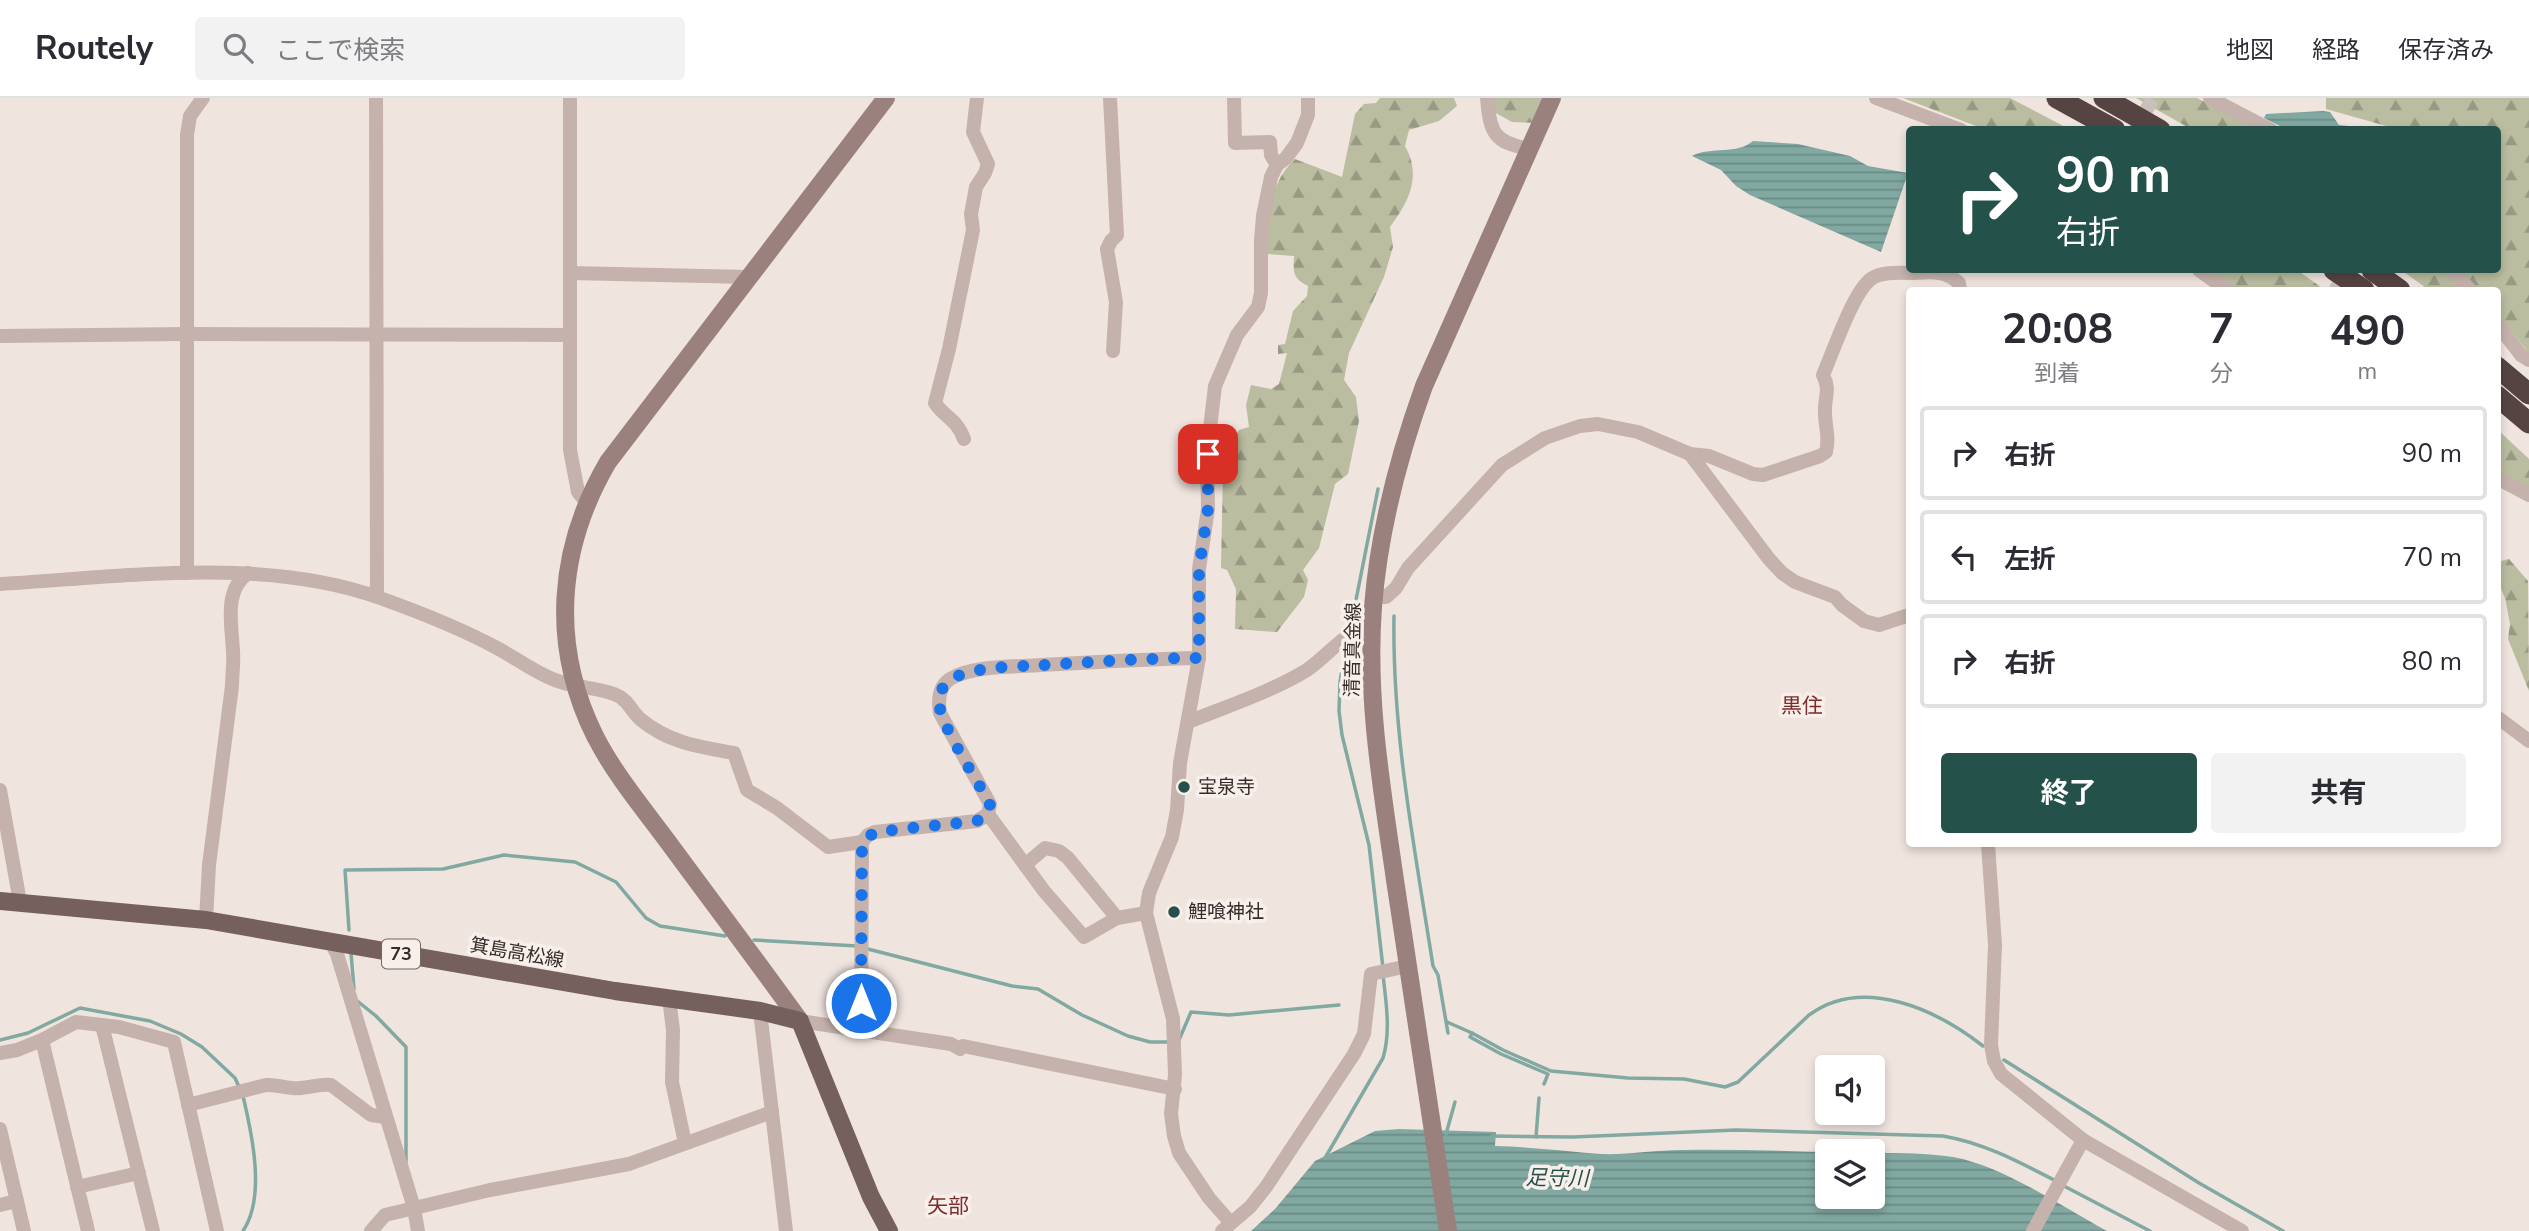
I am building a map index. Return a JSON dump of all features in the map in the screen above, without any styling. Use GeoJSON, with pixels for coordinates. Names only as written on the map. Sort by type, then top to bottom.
{"type":"FeatureCollection","features":[{"type":"Feature","properties":{"kind":"highway"},"geometry":{"type":"LineString","coordinates":[[2057,98],[2108,126]]}},
{"type":"Feature","properties":{"kind":"highway"},"geometry":{"type":"LineString","coordinates":[[2104,98],[2153,126]]}},
{"type":"Feature","properties":{"kind":"highway"},"geometry":{"type":"LineString","coordinates":[[2338,273],[2360,287]]}},
{"type":"Feature","properties":{"kind":"highway"},"geometry":{"type":"LineString","coordinates":[[2376,273],[2396,287]]}},
{"type":"Feature","properties":{"kind":"highway"},"geometry":{"type":"LineString","coordinates":[[2501,371],[2529,394]]}},
{"type":"Feature","properties":{"kind":"highway"},"geometry":{"type":"LineString","coordinates":[[2501,399],[2529,423]]}},
{"type":"Feature","properties":{"kind":"main road"},"geometry":{"type":"LineString","coordinates":[[886,98],[615,452],[586,502],[576,530],[565,585],[567,648],[575,687],[591,728],[611,763],[800,1021],[871,1197],[889,1231]]}},
{"type":"Feature","properties":{"kind":"main road","name":"清音真金線"},"geometry":{"type":"LineString","coordinates":[[1448,1231],[1374,728],[1371,675],[1358,630],[1374,597],[1387,510],[1413,415],[1552,98]]}},
{"type":"Feature","properties":{"kind":"main road","name":"箕島高松線"},"geometry":{"type":"LineString","coordinates":[[0,901],[206,920],[615,991],[760,1011],[800,1021]]}},
{"type":"Feature","properties":{"kind":"street"},"geometry":{"type":"LineString","coordinates":[[187,573],[187,135],[190,116],[203,98]]}},
{"type":"Feature","properties":{"kind":"street"},"geometry":{"type":"LineString","coordinates":[[376,98],[376,596]]}},
{"type":"Feature","properties":{"kind":"street"},"geometry":{"type":"LineString","coordinates":[[570,98],[570,450],[578,492],[586,502]]}},
{"type":"Feature","properties":{"kind":"street"},"geometry":{"type":"LineString","coordinates":[[964,439],[955,421],[935,403],[973,230],[971,214],[976,187],[988,164],[973,132],[977,98]]}},
{"type":"Feature","properties":{"kind":"street"},"geometry":{"type":"LineString","coordinates":[[1110,98],[1117,235],[1107,249],[1115,302],[1113,352]]}},
{"type":"Feature","properties":{"kind":"street"},"geometry":{"type":"LineString","coordinates":[[1234,98],[1236,143],[1270,142],[1271,155],[1277,164]]}},
{"type":"Feature","properties":{"kind":"street"},"geometry":{"type":"LineString","coordinates":[[1308,98],[1308,115],[1297,143],[1286,158],[1277,164],[1271,177],[1263,216],[1261,293],[1258,307],[1237,335],[1215,386],[1208,454],[1208,509],[1199,569],[1199,658],[1180,763],[1172,837],[1149,893],[1146,913],[1173,1019],[1175,1089],[1171,1114],[1179,1153],[1226,1226],[1250,1207],[1266,1187],[1354,1054],[1364,1034],[1371,974],[1408,967]]}},
{"type":"Feature","properties":{"kind":"street"},"geometry":{"type":"LineString","coordinates":[[1487,98],[1492,130],[1499,139],[1508,145],[1530,149]]}},
{"type":"Feature","properties":{"kind":"street"},"geometry":{"type":"LineString","coordinates":[[1876,98],[1950,126]]}},
{"type":"Feature","properties":{"kind":"street"},"geometry":{"type":"LineString","coordinates":[[2210,98],[2264,126]]}},
{"type":"Feature","properties":{"kind":"street"},"geometry":{"type":"LineString","coordinates":[[570,273],[748,277]]}},
{"type":"Feature","properties":{"kind":"street"},"geometry":{"type":"LineString","coordinates":[[1374,597],[1386,597],[1396,588],[1408,568],[1502,466],[1545,438],[1580,426],[1615,426],[1646,435],[1690,454],[1709,456],[1753,474],[1763,475],[1820,456],[1826,452],[1828,443],[1824,413],[1828,394],[1823,375],[1860,291],[1872,278],[1882,274],[1906,273]]}},
{"type":"Feature","properties":{"kind":"street"},"geometry":{"type":"LineString","coordinates":[[1945,273],[1951,275],[1960,287]]}},
{"type":"Feature","properties":{"kind":"street"},"geometry":{"type":"LineString","coordinates":[[2203,273],[2223,287]]}},
{"type":"Feature","properties":{"kind":"street"},"geometry":{"type":"LineString","coordinates":[[2455,273],[2467,287]]}},
{"type":"Feature","properties":{"kind":"street"},"geometry":{"type":"LineString","coordinates":[[2501,329],[2521,355],[2529,360]]}},
{"type":"Feature","properties":{"kind":"street"},"geometry":{"type":"LineString","coordinates":[[0,336],[570,335]]}},
{"type":"Feature","properties":{"kind":"street"},"geometry":{"type":"LineString","coordinates":[[1690,454],[1782,573],[1795,582],[1835,597],[1864,621],[1879,625],[1906,616]]}},
{"type":"Feature","properties":{"kind":"street"},"geometry":{"type":"LineString","coordinates":[[2501,480],[2529,495]]}},
{"type":"Feature","properties":{"kind":"street"},"geometry":{"type":"LineString","coordinates":[[0,584],[187,573],[248,573],[296,576],[376,596],[497,648],[547,677],[575,687],[615,694],[626,701],[639,718],[681,743],[734,753],[747,790],[777,808],[828,847],[862,842],[875,832],[977,821],[988,814],[990,804],[940,713],[939,696],[950,680],[964,673],[992,668],[1133,659],[1199,658]]}},
{"type":"Feature","properties":{"kind":"street"},"geometry":{"type":"LineString","coordinates":[[206,920],[209,865],[232,686],[230,605],[239,580],[248,573]]}},
{"type":"Feature","properties":{"kind":"street"},"geometry":{"type":"LineString","coordinates":[[1188,722],[1289,680],[1358,630]]}},
{"type":"Feature","properties":{"kind":"street"},"geometry":{"type":"LineString","coordinates":[[2501,720],[2529,741]]}},
{"type":"Feature","properties":{"kind":"street"},"geometry":{"type":"LineString","coordinates":[[0,790],[20,902]]}},
{"type":"Feature","properties":{"kind":"street"},"geometry":{"type":"LineString","coordinates":[[988,814],[1044,891],[1084,937],[1117,918],[1146,913]]}},
{"type":"Feature","properties":{"kind":"street"},"geometry":{"type":"LineString","coordinates":[[861,1030],[862,842]]}},
{"type":"Feature","properties":{"kind":"street"},"geometry":{"type":"LineString","coordinates":[[1988,847],[1995,945],[1991,1045],[1994,1061],[2001,1074],[2080,1145],[2242,1231]]}},
{"type":"Feature","properties":{"kind":"street"},"geometry":{"type":"LineString","coordinates":[[1025,865],[1045,848],[1059,851],[1117,918]]}},
{"type":"Feature","properties":{"kind":"street"},"geometry":{"type":"LineString","coordinates":[[330,941],[337,954],[385,1117],[418,1207],[418,1231]]}},
{"type":"Feature","properties":{"kind":"street"},"geometry":{"type":"LineString","coordinates":[[669,998],[673,1030],[672,1082],[685,1143]]}},
{"type":"Feature","properties":{"kind":"street"},"geometry":{"type":"LineString","coordinates":[[760,1011],[786,1231]]}},
{"type":"Feature","properties":{"kind":"street"},"geometry":{"type":"LineString","coordinates":[[800,1021],[951,1044],[960,1049],[962,1046],[1175,1089]]}},
{"type":"Feature","properties":{"kind":"street"},"geometry":{"type":"LineString","coordinates":[[0,1053],[42,1041],[76,1022],[120,1027],[174,1042],[217,1231]]}},
{"type":"Feature","properties":{"kind":"street"},"geometry":{"type":"LineString","coordinates":[[102,1025],[153,1231]]}},
{"type":"Feature","properties":{"kind":"street"},"geometry":{"type":"LineString","coordinates":[[42,1041],[88,1231]]}},
{"type":"Feature","properties":{"kind":"street"},"geometry":{"type":"LineString","coordinates":[[188,1105],[276,1084],[299,1089],[331,1085],[371,1115],[385,1117]]}},
{"type":"Feature","properties":{"kind":"street"},"geometry":{"type":"LineString","coordinates":[[371,1231],[385,1215],[490,1190],[629,1164],[772,1112]]}},
{"type":"Feature","properties":{"kind":"street"},"geometry":{"type":"LineString","coordinates":[[0,1129],[24,1231]]}},
{"type":"Feature","properties":{"kind":"street"},"geometry":{"type":"LineString","coordinates":[[2033,1231],[2080,1145]]}},
{"type":"Feature","properties":{"kind":"street"},"geometry":{"type":"LineString","coordinates":[[77,1187],[139,1173]]}},
{"type":"Feature","properties":{"kind":"street"},"geometry":{"type":"LineString","coordinates":[[0,1205],[17,1201]]}},
{"type":"Feature","properties":{"kind":"green space"},"geometry":{"type":"Polygon","coordinates":[[[1380,98],[1454,98],[1457,106],[1439,121],[1409,130],[1405,146],[1413,168],[1411,188],[1403,208],[1390,227],[1393,247],[1384,277],[1349,353],[1344,380],[1356,397],[1359,421],[1348,474],[1335,484],[1319,548],[1303,570],[1308,580],[1304,597],[1277,632],[1235,629],[1236,589],[1227,570],[1221,568],[1223,469],[1239,430],[1249,427],[1246,405],[1251,385],[1271,389],[1279,384],[1287,353],[1278,354],[1278,345],[1285,344],[1293,311],[1307,296],[1308,286],[1299,281],[1295,274],[1294,256],[1267,254],[1271,203],[1279,179],[1295,159],[1342,177],[1355,114],[1364,104],[1376,103],[1380,98]]]}},
{"type":"Feature","properties":{"kind":"green space"},"geometry":{"type":"Polygon","coordinates":[[[1492,98],[1544,98],[1535,123],[1512,122],[1494,112],[1492,98]]]}},
{"type":"Feature","properties":{"kind":"green space"},"geometry":{"type":"Polygon","coordinates":[[[1903,98],[2010,98],[2063,126],[1976,126],[1903,98]]]}},
{"type":"Feature","properties":{"kind":"green space"},"geometry":{"type":"Polygon","coordinates":[[[2136,98],[2197,98],[2252,126],[2186,126],[2136,98]]]}},
{"type":"Feature","properties":{"kind":"green space"},"geometry":{"type":"Polygon","coordinates":[[[2326,98],[2529,98],[2529,353],[2501,319],[2501,287],[2475,287],[2462,273],[2501,273],[2501,126],[2386,126],[2326,109],[2326,98]]]}},
{"type":"Feature","properties":{"kind":"green space"},"geometry":{"type":"Polygon","coordinates":[[[2214,273],[2301,273],[2321,287],[2233,287],[2214,273]]]}},
{"type":"Feature","properties":{"kind":"green space"},"geometry":{"type":"Polygon","coordinates":[[[2405,273],[2448,273],[2460,287],[2425,287],[2405,273]]]}},
{"type":"Feature","properties":{"kind":"green space"},"geometry":{"type":"Polygon","coordinates":[[[2501,433],[2529,459],[2529,491],[2501,475],[2501,433]]]}},
{"type":"Feature","properties":{"kind":"green space"},"geometry":{"type":"Polygon","coordinates":[[[2509,559],[2528,581],[2529,691],[2508,639],[2510,624],[2501,589],[2501,561],[2509,559]]]}},
{"type":"Feature","properties":{"kind":"water"},"geometry":{"type":"Polygon","coordinates":[[[2323,111],[2330,112],[2339,125],[2354,126],[2280,126],[2264,118],[2266,114],[2323,111]]]}},
{"type":"Feature","properties":{"kind":"water"},"geometry":{"type":"Polygon","coordinates":[[[1753,141],[1798,144],[1850,156],[1868,166],[1906,173],[1881,252],[1750,195],[1736,186],[1721,170],[1692,156],[1747,145],[1753,141]]]}},
{"type":"Feature","properties":{"kind":"water","name":"足守川"},"geometry":{"type":"Polygon","coordinates":[[[1399,1129],[1496,1132],[1495,1146],[1601,1154],[1672,1150],[1815,1152],[1815,1209],[1885,1209],[1885,1153],[1953,1157],[2012,1178],[2107,1231],[1251,1231],[1275,1209],[1315,1161],[1375,1131],[1399,1129]]]}},
{"type":"Feature","properties":{"kind":"waterway"},"geometry":{"type":"LineString","coordinates":[[1350,630],[1378,489]]}},
{"type":"Feature","properties":{"kind":"waterway"},"geometry":{"type":"LineString","coordinates":[[1394,616],[1394,660],[1406,792],[1433,966],[1438,975],[1448,1033]]}},
{"type":"Feature","properties":{"kind":"waterway"},"geometry":{"type":"LineString","coordinates":[[1346,644],[1339,711],[1342,735],[1369,845],[1383,968]]}},
{"type":"Feature","properties":{"kind":"waterway"},"geometry":{"type":"LineString","coordinates":[[349,930],[345,870],[443,869],[504,855],[575,862],[616,882],[646,918],[660,926],[725,936]]}},
{"type":"Feature","properties":{"kind":"waterway"},"geometry":{"type":"LineString","coordinates":[[754,940],[857,946]]}},
{"type":"Feature","properties":{"kind":"waterway"},"geometry":{"type":"LineString","coordinates":[[864,948],[1012,986],[1038,989],[1082,1015],[1128,1036],[1150,1042],[1172,1042]]}},
{"type":"Feature","properties":{"kind":"waterway"},"geometry":{"type":"LineString","coordinates":[[351,953],[354,989]]}},
{"type":"Feature","properties":{"kind":"waterway"},"geometry":{"type":"LineString","coordinates":[[1325,1158],[1383,1058],[1387,1027],[1383,975]]}},
{"type":"Feature","properties":{"kind":"waterway"},"geometry":{"type":"LineString","coordinates":[[1472,1033],[1551,1071],[1628,1078],[1684,1079],[1725,1087],[1738,1082],[1809,1015],[1830,1003],[1853,998],[1876,998],[1922,1010],[1944,1020],[1983,1046]]}},
{"type":"Feature","properties":{"kind":"waterway"},"geometry":{"type":"LineString","coordinates":[[356,1000],[406,1047],[406,1162]]}},
{"type":"Feature","properties":{"kind":"waterway"},"geometry":{"type":"LineString","coordinates":[[1179,1040],[1191,1012],[1229,1015],[1339,1005]]}},
{"type":"Feature","properties":{"kind":"waterway"},"geometry":{"type":"LineString","coordinates":[[0,1040],[28,1033],[80,1008],[150,1021],[181,1034],[202,1047],[235,1078],[240,1089]]}},
{"type":"Feature","properties":{"kind":"waterway"},"geometry":{"type":"LineString","coordinates":[[1447,1022],[1472,1033],[1470,1037],[1501,1054],[1548,1074],[1544,1084]]}},
{"type":"Feature","properties":{"kind":"waterway"},"geometry":{"type":"LineString","coordinates":[[2004,1060],[2199,1183],[2283,1231]]}},
{"type":"Feature","properties":{"kind":"waterway"},"geometry":{"type":"LineString","coordinates":[[243,1096],[255,1165],[254,1201],[243,1231]]}},
{"type":"Feature","properties":{"kind":"waterway"},"geometry":{"type":"LineString","coordinates":[[1536,1137],[1539,1098]]}},
{"type":"Feature","properties":{"kind":"waterway"},"geometry":{"type":"LineString","coordinates":[[1446,1134],[1455,1102]]}},
{"type":"Feature","properties":{"kind":"waterway"},"geometry":{"type":"LineString","coordinates":[[1492,1136],[1573,1137],[1736,1130],[1943,1136],[1987,1148],[2056,1181]]}},
{"type":"Feature","properties":{"kind":"waterway"},"geometry":{"type":"LineString","coordinates":[[2062,1185],[2150,1231]]}},
{"type":"Feature","properties":{"kind":"tunnel"},"geometry":{"type":"LineString","coordinates":[[2137,126],[2153,98]]}},
{"type":"Feature","properties":{"kind":"tunnel"},"geometry":{"type":"LineString","coordinates":[[2337,287],[2348,273]]}},
{"type":"Feature","properties":{"kind":"place","name":"宝泉寺"},"geometry":{"type":"Point","coordinates":[1184,787]}},
{"type":"Feature","properties":{"kind":"place","name":"鯉喰神社"},"geometry":{"type":"Point","coordinates":[1174,912]}},
{"type":"Feature","properties":{"kind":"district","name":"黒住"},"geometry":{"type":"Point","coordinates":[1802,706]}},
{"type":"Feature","properties":{"kind":"district","name":"矢部"},"geometry":{"type":"Point","coordinates":[948,1206]}},
{"type":"Feature","properties":{"kind":"route"},"geometry":{"type":"LineString","coordinates":[[861,1003],[862,842],[875,832],[977,821],[988,814],[990,804],[940,713],[939,696],[942,688],[950,680],[964,673],[992,668],[1133,659],[1199,658],[1199,569],[1208,509],[1208,454]]}}]}
